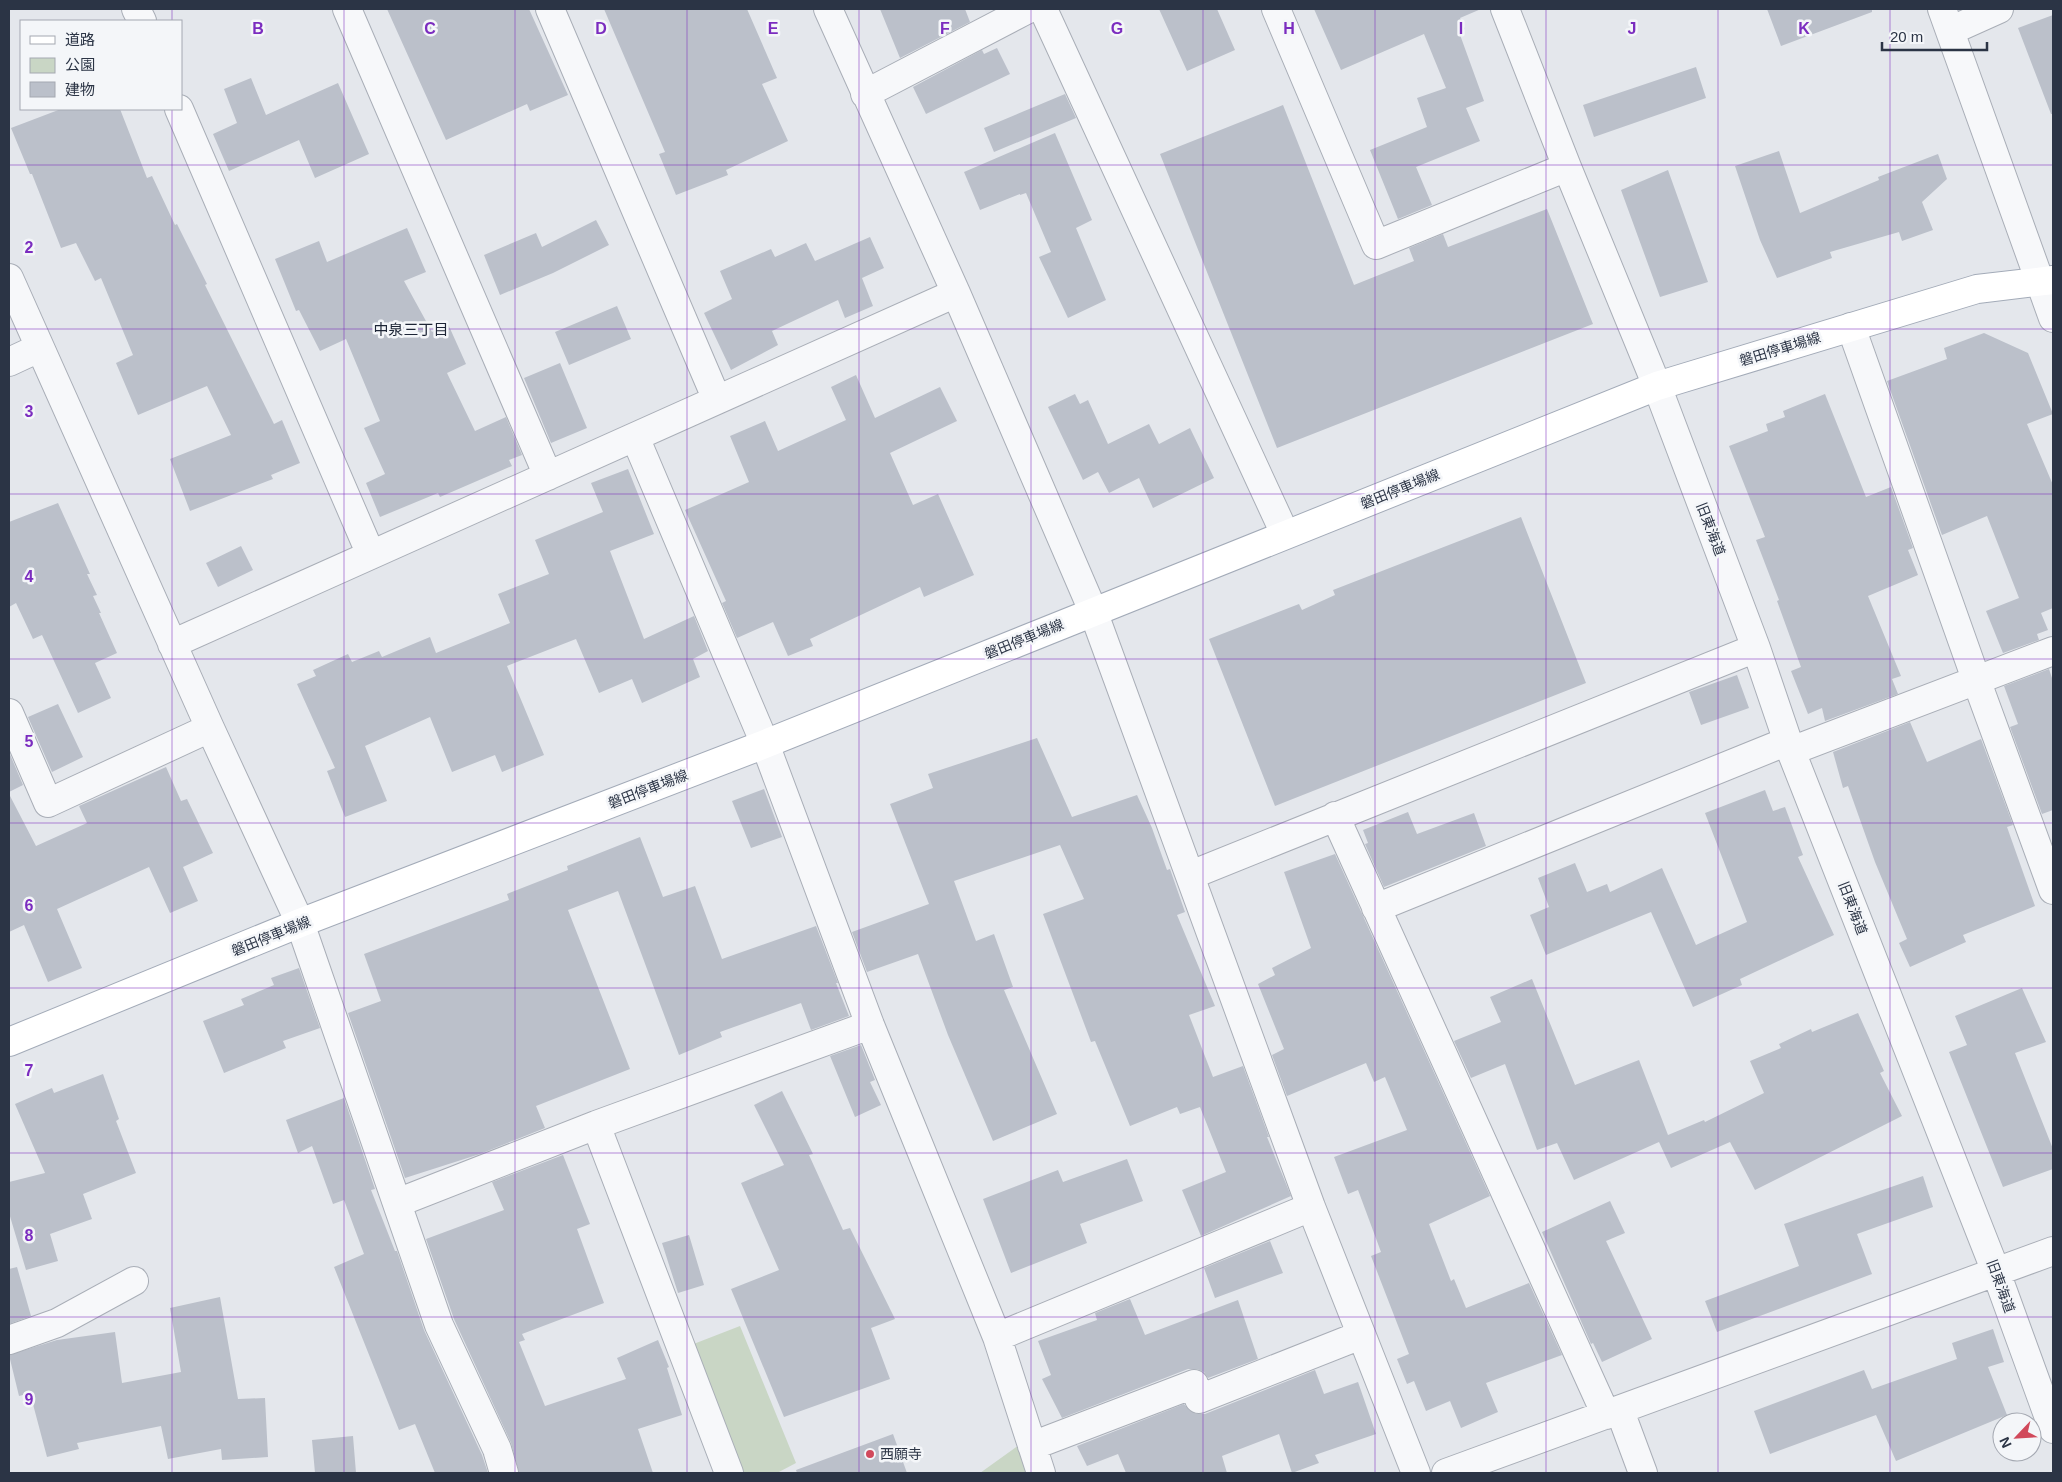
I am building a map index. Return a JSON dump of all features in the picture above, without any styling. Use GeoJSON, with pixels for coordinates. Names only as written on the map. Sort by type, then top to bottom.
{"type":"FeatureCollection","features":[{"type":"Feature","properties":{"kind":"main road","name":"磐田停車場線"},"geometry":{"type":"LineString","coordinates":[[9,1042],[300,924],[765,744],[1656,386],[1977,289],[2046,280]]}},
{"type":"Feature","properties":{"kind":"street"},"geometry":{"type":"LineString","coordinates":[[347,9],[548,476]]}},
{"type":"Feature","properties":{"kind":"street"},"geometry":{"type":"LineString","coordinates":[[550,9],[717,400]]}},
{"type":"Feature","properties":{"kind":"street"},"geometry":{"type":"LineString","coordinates":[[828,9],[956,293],[1093,611],[1311,1207],[1416,1473]]}},
{"type":"Feature","properties":{"kind":"street"},"geometry":{"type":"LineString","coordinates":[[865,94],[1028,9]]}},
{"type":"Feature","properties":{"kind":"street"},"geometry":{"type":"LineString","coordinates":[[1043,9],[1285,534]]}},
{"type":"Feature","properties":{"kind":"street"},"geometry":{"type":"LineString","coordinates":[[1276,9],[1376,245],[1567,167]]}},
{"type":"Feature","properties":{"kind":"street","name":"旧東海道"},"geometry":{"type":"LineString","coordinates":[[1505,9],[1656,386],[1756,648],[1789,746],[1996,1272],[2053,1429]]}},
{"type":"Feature","properties":{"kind":"street"},"geometry":{"type":"LineString","coordinates":[[2000,9],[1946,20],[2046,280],[2053,318]]}},
{"type":"Feature","properties":{"kind":"street"},"geometry":{"type":"LineString","coordinates":[[179,110],[371,555]]}},
{"type":"Feature","properties":{"kind":"street"},"geometry":{"type":"LineString","coordinates":[[9,278],[172,644],[300,924],[439,1325],[497,1449],[504,1473]]}},
{"type":"Feature","properties":{"kind":"street"},"geometry":{"type":"LineString","coordinates":[[172,644],[956,293]]}},
{"type":"Feature","properties":{"kind":"street"},"geometry":{"type":"LineString","coordinates":[[1851,327],[1976,682],[2053,890]]}},
{"type":"Feature","properties":{"kind":"street"},"geometry":{"type":"LineString","coordinates":[[9,362],[39,348]]}},
{"type":"Feature","properties":{"kind":"street"},"geometry":{"type":"LineString","coordinates":[[634,437],[765,744],[870,1025],[997,1337],[1041,1473]]}},
{"type":"Feature","properties":{"kind":"street"},"geometry":{"type":"LineString","coordinates":[[1191,875],[1756,648]]}},
{"type":"Feature","properties":{"kind":"street"},"geometry":{"type":"LineString","coordinates":[[1376,908],[1789,746],[1976,682],[2053,651]]}},
{"type":"Feature","properties":{"kind":"street"},"geometry":{"type":"LineString","coordinates":[[9,713],[48,803],[210,728]]}},
{"type":"Feature","properties":{"kind":"street"},"geometry":{"type":"LineString","coordinates":[[1335,816],[1376,908],[1643,1473]]}},
{"type":"Feature","properties":{"kind":"street"},"geometry":{"type":"LineString","coordinates":[[397,1203],[596,1125],[870,1025]]}},
{"type":"Feature","properties":{"kind":"street"},"geometry":{"type":"LineString","coordinates":[[596,1125],[729,1473]]}},
{"type":"Feature","properties":{"kind":"street"},"geometry":{"type":"LineString","coordinates":[[997,1337],[1311,1207]]}},
{"type":"Feature","properties":{"kind":"street"},"geometry":{"type":"LineString","coordinates":[[1446,1473],[2053,1251]]}},
{"type":"Feature","properties":{"kind":"street"},"geometry":{"type":"LineString","coordinates":[[9,1340],[57,1323],[134,1281]]}},
{"type":"Feature","properties":{"kind":"street"},"geometry":{"type":"LineString","coordinates":[[1032,1446],[1194,1384],[1199,1399],[1361,1335]]}},
{"type":"Feature","properties":{"kind":"green space"},"geometry":{"type":"Polygon","coordinates":[[[740,1326],[796,1463],[777,1473],[741,1473],[691,1345],[740,1326]]]}},
{"type":"Feature","properties":{"kind":"green space"},"geometry":{"type":"Polygon","coordinates":[[[1019,1445],[1030,1473],[980,1473],[1019,1445]]]}},
{"type":"Feature","properties":{"kind":"building"},"geometry":{"type":"Polygon","coordinates":[[[387,9],[529,9],[568,95],[530,111],[527,104],[446,140],[387,9]]]}},
{"type":"Feature","properties":{"kind":"building"},"geometry":{"type":"Polygon","coordinates":[[[604,9],[747,9],[777,78],[762,84],[788,141],[726,170],[728,175],[676,195],[659,154],[665,152],[604,9]]]}},
{"type":"Feature","properties":{"kind":"building"},"geometry":{"type":"Polygon","coordinates":[[[880,9],[965,9],[970,22],[900,58],[880,9]]]}},
{"type":"Feature","properties":{"kind":"building"},"geometry":{"type":"Polygon","coordinates":[[[1159,9],[1217,9],[1235,50],[1187,71],[1159,9]]]}},
{"type":"Feature","properties":{"kind":"building"},"geometry":{"type":"Polygon","coordinates":[[[1314,9],[1481,9],[1460,18],[1465,29],[1459,32],[1484,101],[1466,108],[1480,141],[1416,167],[1432,205],[1398,219],[1370,150],[1427,127],[1417,98],[1446,88],[1424,34],[1341,70],[1314,9]]]}},
{"type":"Feature","properties":{"kind":"building"},"geometry":{"type":"Polygon","coordinates":[[[1767,9],[1872,9],[1872,12],[1781,46],[1767,9]]]}},
{"type":"Feature","properties":{"kind":"building"},"geometry":{"type":"Polygon","coordinates":[[[2053,15],[2053,114],[2051,114],[2018,28],[2053,15]]]}},
{"type":"Feature","properties":{"kind":"building"},"geometry":{"type":"Polygon","coordinates":[[[997,48],[1010,74],[926,114],[913,87],[982,50],[984,54],[997,48]]]}},
{"type":"Feature","properties":{"kind":"building"},"geometry":{"type":"Polygon","coordinates":[[[1696,67],[1706,98],[1594,137],[1583,105],[1696,67]]]}},
{"type":"Feature","properties":{"kind":"building"},"geometry":{"type":"Polygon","coordinates":[[[251,78],[266,115],[338,83],[369,154],[315,178],[299,140],[229,171],[213,134],[237,123],[224,89],[251,78]]]}},
{"type":"Feature","properties":{"kind":"building"},"geometry":{"type":"Polygon","coordinates":[[[1065,94],[1076,118],[994,152],[984,128],[1065,94]]]}},
{"type":"Feature","properties":{"kind":"building"},"geometry":{"type":"Polygon","coordinates":[[[1283,105],[1354,285],[1414,261],[1409,248],[1443,234],[1448,247],[1547,209],[1593,324],[1277,448],[1160,154],[1283,105]]]}},
{"type":"Feature","properties":{"kind":"building"},"geometry":{"type":"Polygon","coordinates":[[[58,110],[120,110],[147,178],[152,176],[175,225],[177,224],[207,284],[205,285],[274,424],[282,420],[300,463],[271,475],[273,479],[190,511],[170,459],[231,435],[207,386],[138,415],[116,363],[133,355],[101,278],[95,281],[76,243],[61,248],[32,174],[30,174],[11,128],[58,110]]]}},
{"type":"Feature","properties":{"kind":"building"},"geometry":{"type":"Polygon","coordinates":[[[1055,133],[1092,220],[1076,228],[1106,300],[1068,318],[1039,257],[1051,252],[1026,193],[980,210],[964,172],[1055,133]]]}},
{"type":"Feature","properties":{"kind":"building"},"geometry":{"type":"Polygon","coordinates":[[[1779,151],[1800,213],[1879,180],[1878,177],[1938,154],[1947,179],[1922,202],[1933,230],[1902,241],[1899,232],[1830,252],[1832,258],[1777,278],[1760,240],[1735,166],[1779,151]]]}},
{"type":"Feature","properties":{"kind":"building"},"geometry":{"type":"Polygon","coordinates":[[[1668,170],[1708,282],[1660,297],[1621,190],[1668,170]]]}},
{"type":"Feature","properties":{"kind":"building"},"geometry":{"type":"Polygon","coordinates":[[[596,220],[609,245],[553,273],[500,295],[484,255],[536,233],[542,247],[596,220]]]}},
{"type":"Feature","properties":{"kind":"building"},"geometry":{"type":"Polygon","coordinates":[[[407,228],[426,272],[404,281],[432,332],[448,324],[466,364],[447,373],[475,431],[506,417],[522,455],[509,460],[512,466],[440,497],[438,493],[380,517],[366,483],[385,474],[364,428],[380,421],[346,339],[320,351],[299,310],[296,311],[275,259],[319,241],[327,262],[407,228]]]}},
{"type":"Feature","properties":{"kind":"building"},"geometry":{"type":"Polygon","coordinates":[[[870,237],[884,268],[862,278],[873,306],[845,318],[838,300],[772,331],[778,345],[731,370],[704,313],[732,299],[720,271],[771,249],[775,257],[806,243],[815,261],[870,237]]]}},
{"type":"Feature","properties":{"kind":"building"},"geometry":{"type":"Polygon","coordinates":[[[617,306],[631,339],[569,365],[555,332],[617,306]]]}},
{"type":"Feature","properties":{"kind":"building"},"geometry":{"type":"Polygon","coordinates":[[[1984,333],[2028,353],[2053,414],[2027,424],[2053,485],[2053,608],[2041,613],[2048,630],[2037,634],[2039,640],[2003,653],[1986,611],[2019,598],[1987,516],[1942,535],[1887,381],[1947,359],[1944,348],[1984,333]]]}},
{"type":"Feature","properties":{"kind":"building"},"geometry":{"type":"Polygon","coordinates":[[[560,363],[587,428],[551,443],[524,378],[560,363]]]}},
{"type":"Feature","properties":{"kind":"building"},"geometry":{"type":"Polygon","coordinates":[[[856,375],[875,418],[940,387],[957,421],[890,453],[913,505],[938,494],[974,575],[924,597],[920,587],[810,639],[813,646],[788,656],[773,622],[737,638],[722,603],[726,601],[685,510],[749,482],[730,436],[765,421],[778,451],[846,420],[831,387],[856,375]]]}},
{"type":"Feature","properties":{"kind":"building"},"geometry":{"type":"Polygon","coordinates":[[[1075,394],[1080,404],[1088,400],[1108,444],[1149,424],[1159,444],[1190,428],[1214,478],[1153,508],[1139,478],[1109,493],[1098,472],[1083,480],[1048,407],[1075,394]]]}},
{"type":"Feature","properties":{"kind":"building"},"geometry":{"type":"Polygon","coordinates":[[[1825,394],[1866,497],[1891,487],[1913,548],[1908,550],[1918,575],[1868,596],[1901,676],[1892,679],[1898,694],[1825,721],[1822,708],[1808,714],[1791,671],[1801,667],[1777,601],[1779,600],[1756,540],[1765,537],[1729,446],[1768,431],[1766,424],[1785,417],[1783,411],[1825,394]]]}},
{"type":"Feature","properties":{"kind":"building"},"geometry":{"type":"Polygon","coordinates":[[[628,469],[654,534],[610,551],[644,639],[694,616],[708,651],[693,659],[700,677],[642,703],[632,679],[599,693],[576,639],[507,666],[544,755],[502,772],[495,755],[452,772],[430,717],[365,746],[387,801],[345,817],[327,771],[335,768],[297,684],[316,676],[313,670],[348,654],[352,662],[379,651],[382,657],[430,637],[436,653],[510,623],[498,594],[549,574],[535,540],[603,512],[591,483],[628,469]]]}},
{"type":"Feature","properties":{"kind":"building"},"geometry":{"type":"Polygon","coordinates":[[[58,503],[90,574],[87,574],[97,595],[93,596],[117,653],[95,663],[111,698],[78,713],[42,635],[33,639],[16,603],[9,607],[9,522],[58,503]]]}},
{"type":"Feature","properties":{"kind":"building"},"geometry":{"type":"Polygon","coordinates":[[[1521,517],[1586,683],[1275,806],[1209,639],[1299,604],[1302,610],[1335,595],[1333,590],[1521,517]]]}},
{"type":"Feature","properties":{"kind":"building"},"geometry":{"type":"Polygon","coordinates":[[[241,546],[253,570],[218,587],[206,563],[241,546]]]}},
{"type":"Feature","properties":{"kind":"building"},"geometry":{"type":"Polygon","coordinates":[[[2049,669],[2053,681],[2053,810],[2042,814],[2010,727],[2018,724],[2004,686],[2049,669]]]}},
{"type":"Feature","properties":{"kind":"building"},"geometry":{"type":"Polygon","coordinates":[[[1737,675],[1749,708],[1701,725],[1689,692],[1737,675]]]}},
{"type":"Feature","properties":{"kind":"building"},"geometry":{"type":"Polygon","coordinates":[[[58,704],[83,757],[52,772],[28,717],[58,704]]]}},
{"type":"Feature","properties":{"kind":"building"},"geometry":{"type":"Polygon","coordinates":[[[1910,722],[1927,762],[1981,739],[2013,825],[2007,827],[2035,906],[1963,935],[1966,942],[1910,967],[1899,943],[1907,939],[1875,862],[1848,786],[1843,788],[1833,752],[1910,722]]]}},
{"type":"Feature","properties":{"kind":"building"},"geometry":{"type":"Polygon","coordinates":[[[1037,738],[1072,817],[1137,795],[1152,828],[1167,870],[1170,869],[1185,912],[1177,915],[1215,1006],[1189,1015],[1213,1077],[1243,1066],[1269,1137],[1267,1137],[1291,1196],[1201,1236],[1182,1190],[1226,1172],[1200,1107],[1180,1114],[1177,1107],[1130,1126],[1095,1041],[1091,1042],[1043,914],[1084,899],[1060,845],[954,881],[976,941],[994,934],[1013,987],[1004,990],[1057,1114],[993,1141],[948,1035],[918,954],[867,972],[852,932],[929,904],[890,804],[933,788],[928,774],[1037,738]]]}},
{"type":"Feature","properties":{"kind":"building"},"geometry":{"type":"Polygon","coordinates":[[[9,752],[23,785],[9,792],[9,752]]]}},
{"type":"Feature","properties":{"kind":"building"},"geometry":{"type":"Polygon","coordinates":[[[166,767],[181,801],[187,799],[213,853],[183,867],[198,901],[170,913],[149,867],[57,909],[82,968],[48,982],[24,925],[9,932],[9,794],[36,846],[87,823],[79,806],[166,767]]]}},
{"type":"Feature","properties":{"kind":"building"},"geometry":{"type":"Polygon","coordinates":[[[764,789],[782,837],[751,848],[732,801],[764,789]]]}},
{"type":"Feature","properties":{"kind":"building"},"geometry":{"type":"Polygon","coordinates":[[[1765,790],[1773,811],[1785,807],[1803,855],[1798,857],[1834,935],[1740,979],[1742,985],[1693,1007],[1651,912],[1546,955],[1530,915],[1549,907],[1538,878],[1575,863],[1587,892],[1607,884],[1610,892],[1662,868],[1696,945],[1747,922],[1705,813],[1765,790]]]}},
{"type":"Feature","properties":{"kind":"building"},"geometry":{"type":"Polygon","coordinates":[[[1408,812],[1417,834],[1474,813],[1486,846],[1384,887],[1365,844],[1368,843],[1363,830],[1408,812]]]}},
{"type":"Feature","properties":{"kind":"building"},"geometry":{"type":"Polygon","coordinates":[[[640,837],[663,897],[695,886],[722,959],[816,926],[849,1016],[811,1030],[801,1003],[720,1032],[722,1037],[679,1055],[618,891],[568,910],[630,1069],[536,1106],[545,1128],[480,1154],[405,1178],[348,1013],[381,1001],[364,954],[509,900],[507,894],[568,870],[567,866],[640,837]]]}},
{"type":"Feature","properties":{"kind":"building"},"geometry":{"type":"Polygon","coordinates":[[[1335,854],[1490,1196],[1429,1224],[1451,1281],[1454,1279],[1466,1308],[1529,1283],[1562,1355],[1486,1383],[1498,1412],[1461,1428],[1450,1401],[1426,1411],[1414,1381],[1407,1384],[1397,1359],[1409,1354],[1371,1256],[1381,1252],[1358,1190],[1348,1194],[1334,1157],[1407,1130],[1385,1077],[1374,1082],[1366,1063],[1287,1096],[1272,1055],[1284,1049],[1258,984],[1275,975],[1272,968],[1311,948],[1284,872],[1335,854]]]}},
{"type":"Feature","properties":{"kind":"building"},"geometry":{"type":"Polygon","coordinates":[[[299,968],[320,1028],[283,1041],[286,1048],[224,1073],[203,1021],[244,1005],[241,999],[274,985],[271,978],[299,968]]]}},
{"type":"Feature","properties":{"kind":"building"},"geometry":{"type":"Polygon","coordinates":[[[1532,979],[1575,1085],[1639,1060],[1668,1135],[1704,1120],[1705,1122],[1764,1093],[1750,1061],[1781,1048],[1779,1044],[1811,1029],[1812,1032],[1858,1013],[1884,1071],[1880,1073],[1902,1116],[1755,1190],[1730,1142],[1671,1168],[1659,1142],[1574,1180],[1557,1143],[1537,1150],[1505,1064],[1471,1078],[1454,1041],[1501,1022],[1490,997],[1532,979]]]}},
{"type":"Feature","properties":{"kind":"building"},"geometry":{"type":"Polygon","coordinates":[[[2022,988],[2046,1042],[2015,1053],[2053,1149],[2053,1169],[2003,1187],[1949,1052],[1967,1045],[1955,1016],[2022,988]]]}},
{"type":"Feature","properties":{"kind":"building"},"geometry":{"type":"Polygon","coordinates":[[[861,1045],[875,1080],[870,1082],[881,1105],[855,1117],[830,1056],[861,1045]]]}},
{"type":"Feature","properties":{"kind":"building"},"geometry":{"type":"Polygon","coordinates":[[[103,1074],[119,1119],[116,1121],[136,1173],[83,1194],[92,1219],[50,1234],[58,1261],[26,1270],[9,1213],[9,1182],[45,1173],[15,1104],[52,1088],[54,1093],[103,1074]]]}},
{"type":"Feature","properties":{"kind":"building"},"geometry":{"type":"Polygon","coordinates":[[[782,1091],[813,1154],[809,1155],[843,1230],[850,1228],[895,1319],[871,1328],[890,1379],[784,1417],[731,1289],[779,1270],[741,1183],[784,1165],[754,1105],[782,1091]]]}},
{"type":"Feature","properties":{"kind":"building"},"geometry":{"type":"Polygon","coordinates":[[[344,1098],[375,1189],[371,1190],[395,1251],[397,1251],[424,1330],[482,1455],[488,1473],[435,1473],[415,1424],[399,1430],[334,1267],[364,1254],[344,1200],[333,1204],[312,1146],[298,1153],[286,1120],[344,1098]]]}},
{"type":"Feature","properties":{"kind":"building"},"geometry":{"type":"Polygon","coordinates":[[[563,1155],[590,1224],[577,1229],[604,1303],[522,1334],[525,1340],[519,1342],[545,1406],[626,1379],[617,1358],[658,1340],[669,1367],[667,1368],[682,1415],[638,1429],[653,1473],[519,1473],[511,1443],[454,1319],[426,1239],[504,1210],[492,1182],[563,1155]]]}},
{"type":"Feature","properties":{"kind":"building"},"geometry":{"type":"Polygon","coordinates":[[[1127,1159],[1143,1201],[1080,1224],[1087,1243],[1011,1273],[983,1199],[1058,1170],[1063,1182],[1127,1159]]]}},
{"type":"Feature","properties":{"kind":"building"},"geometry":{"type":"Polygon","coordinates":[[[1923,1176],[1933,1207],[1857,1234],[1872,1274],[1717,1332],[1705,1301],[1799,1266],[1784,1224],[1923,1176]]]}},
{"type":"Feature","properties":{"kind":"building"},"geometry":{"type":"Polygon","coordinates":[[[1610,1201],[1625,1233],[1606,1241],[1652,1339],[1602,1362],[1593,1343],[1591,1344],[1542,1232],[1610,1201]]]}},
{"type":"Feature","properties":{"kind":"building"},"geometry":{"type":"Polygon","coordinates":[[[689,1235],[704,1285],[678,1293],[662,1243],[689,1235]]]}},
{"type":"Feature","properties":{"kind":"building"},"geometry":{"type":"Polygon","coordinates":[[[1270,1241],[1283,1273],[1215,1298],[1204,1268],[1270,1241]]]}},
{"type":"Feature","properties":{"kind":"building"},"geometry":{"type":"Polygon","coordinates":[[[17,1267],[31,1316],[9,1324],[9,1269],[17,1267]]]}},
{"type":"Feature","properties":{"kind":"building"},"geometry":{"type":"Polygon","coordinates":[[[220,1297],[238,1399],[265,1398],[268,1457],[222,1460],[221,1449],[168,1459],[161,1426],[77,1443],[79,1449],[47,1457],[30,1393],[19,1396],[9,1355],[57,1340],[115,1332],[122,1383],[181,1372],[170,1308],[220,1297]]]}},
{"type":"Feature","properties":{"kind":"building"},"geometry":{"type":"Polygon","coordinates":[[[1130,1299],[1145,1335],[1238,1300],[1258,1359],[1208,1378],[1204,1372],[1197,1369],[1188,1369],[1062,1418],[1042,1379],[1051,1375],[1038,1341],[1097,1320],[1095,1313],[1130,1299]]]}},
{"type":"Feature","properties":{"kind":"building"},"geometry":{"type":"Polygon","coordinates":[[[1993,1329],[2004,1362],[1988,1367],[2006,1412],[1992,1412],[1992,1421],[1896,1461],[1876,1415],[1770,1454],[1754,1411],[1864,1370],[1872,1389],[1957,1359],[1952,1343],[1993,1329]]]}},
{"type":"Feature","properties":{"kind":"building"},"geometry":{"type":"Polygon","coordinates":[[[1315,1370],[1324,1394],[1358,1382],[1376,1434],[1315,1455],[1319,1463],[1292,1473],[1279,1434],[1222,1456],[1227,1473],[1126,1473],[1118,1454],[1087,1466],[1077,1446],[1184,1404],[1196,1414],[1205,1414],[1315,1370]]]}},
{"type":"Feature","properties":{"kind":"building","name":"西願寺"},"geometry":{"type":"Polygon","coordinates":[[[893,1434],[907,1473],[797,1473],[796,1470],[893,1434]]]}},
{"type":"Feature","properties":{"kind":"building"},"geometry":{"type":"Polygon","coordinates":[[[353,1436],[356,1473],[315,1473],[312,1440],[353,1436]]]}},
{"type":"Feature","properties":{"kind":"place","name":"西願寺"},"geometry":{"type":"Point","coordinates":[870,1454]}},
{"type":"Feature","properties":{"kind":"district","name":"中泉三丁目"},"geometry":{"type":"Point","coordinates":[411,329]}}]}
